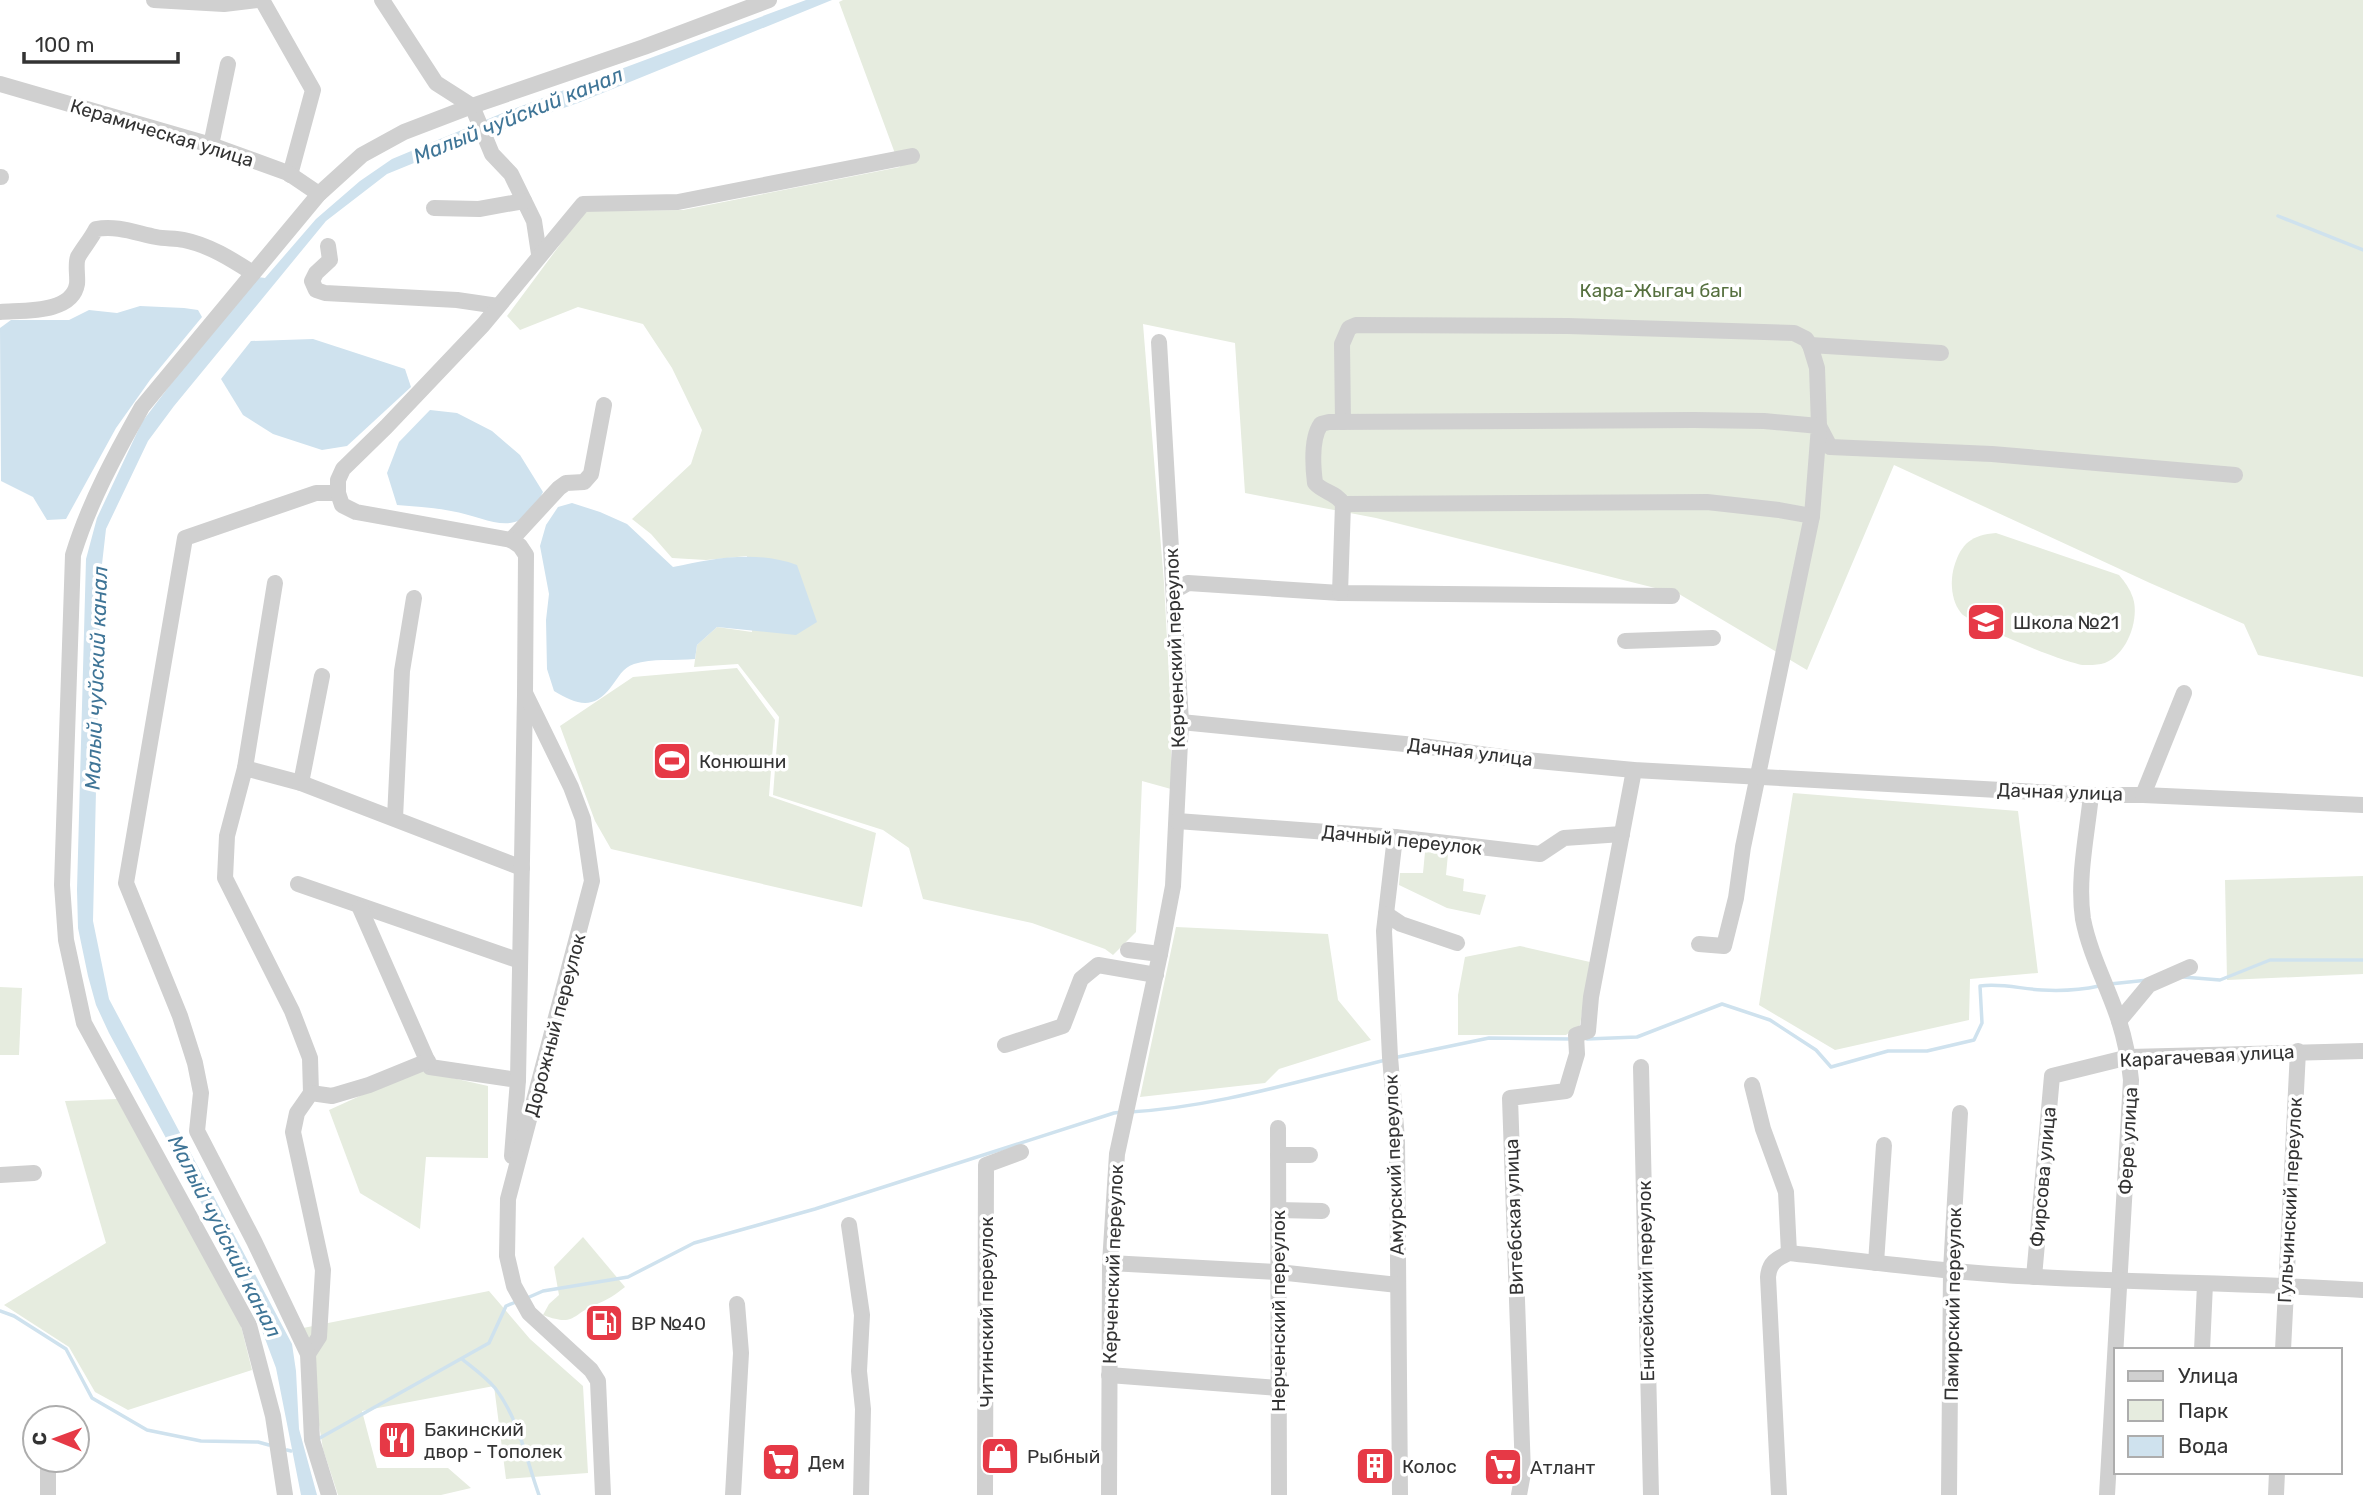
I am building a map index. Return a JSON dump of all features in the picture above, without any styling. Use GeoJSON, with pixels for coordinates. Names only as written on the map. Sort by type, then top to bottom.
{"type":"FeatureCollection","features":[{"type":"Feature","properties":{"kind":"street"},"geometry":{"type":"LineString","coordinates":[[154,0],[224,4],[259,0],[313,90],[290,175]]}},
{"type":"Feature","properties":{"kind":"street"},"geometry":{"type":"LineString","coordinates":[[382,0],[436,83],[474,112],[492,154],[511,174],[534,221],[539,254]]}},
{"type":"Feature","properties":{"kind":"street"},"geometry":{"type":"LineString","coordinates":[[285,1495],[273,1416],[248,1325],[83,1023],[66,940],[62,885],[73,555],[79,535],[142,407],[319,194],[362,155],[404,132],[474,112],[769,0]]}},
{"type":"Feature","properties":{"kind":"street"},"geometry":{"type":"LineString","coordinates":[[211,145],[228,64]]}},
{"type":"Feature","properties":{"kind":"street","name":"Керамическая улица"},"geometry":{"type":"LineString","coordinates":[[0,84],[211,145],[290,175],[319,194]]}},
{"type":"Feature","properties":{"kind":"street"},"geometry":{"type":"LineString","coordinates":[[604,405],[591,474],[584,482],[566,482],[512,540],[356,512],[342,505],[338,480],[343,469],[386,428],[498,306],[539,254],[583,205],[678,202],[912,156]]}},
{"type":"Feature","properties":{"kind":"street"},"geometry":{"type":"LineString","coordinates":[[434,208],[479,209],[524,201]]}},
{"type":"Feature","properties":{"kind":"street"},"geometry":{"type":"LineString","coordinates":[[0,312],[49,307],[68,301],[77,286],[77,258],[87,247],[96,229],[138,231],[156,237],[184,240],[220,253],[253,273]]}},
{"type":"Feature","properties":{"kind":"street"},"geometry":{"type":"LineString","coordinates":[[328,246],[330,260],[312,281],[316,290],[325,293],[399,296],[498,306]]}},
{"type":"Feature","properties":{"kind":"street"},"geometry":{"type":"LineString","coordinates":[[1343,422],[1342,344],[1352,326],[1568,326],[1794,333],[1806,339],[1817,369],[1819,426],[1812,516],[1743,847],[1736,898],[1724,946],[1699,944]]}},
{"type":"Feature","properties":{"kind":"street","name":"Керченский переулок"},"geometry":{"type":"LineString","coordinates":[[1109,1495],[1110,1264],[1117,1154],[1173,886],[1177,821],[1181,722],[1159,342]]}},
{"type":"Feature","properties":{"kind":"street"},"geometry":{"type":"LineString","coordinates":[[1810,345],[1941,353]]}},
{"type":"Feature","properties":{"kind":"street"},"geometry":{"type":"LineString","coordinates":[[1340,593],[1343,504],[1337,495],[1316,486],[1313,462],[1319,426],[1343,422],[1693,420],[1819,426]]}},
{"type":"Feature","properties":{"kind":"street"},"geometry":{"type":"LineString","coordinates":[[1819,426],[1830,447],[1992,454],[2235,475]]}},
{"type":"Feature","properties":{"kind":"street"},"geometry":{"type":"LineString","coordinates":[[329,1495],[312,1440],[308,1354],[197,1131],[201,1093],[195,1063],[180,1016],[126,883],[185,538],[316,493],[338,493]]}},
{"type":"Feature","properties":{"kind":"street"},"geometry":{"type":"LineString","coordinates":[[1343,504],[1707,502],[1812,516]]}},
{"type":"Feature","properties":{"kind":"street","name":"Дорожный переулок"},"geometry":{"type":"LineString","coordinates":[[512,540],[526,555],[525,693],[571,787],[583,819],[592,881],[508,1199],[507,1256],[514,1286],[529,1313],[591,1370],[598,1381],[603,1495]]}},
{"type":"Feature","properties":{"kind":"street"},"geometry":{"type":"LineString","coordinates":[[275,583],[245,768],[228,836],[225,878],[292,1011],[310,1058],[311,1093],[297,1113],[293,1132],[323,1270],[319,1337],[308,1354]]}},
{"type":"Feature","properties":{"kind":"street"},"geometry":{"type":"LineString","coordinates":[[1174,591],[1188,583],[1340,593],[1672,596]]}},
{"type":"Feature","properties":{"kind":"street"},"geometry":{"type":"LineString","coordinates":[[395,818],[402,671],[414,598]]}},
{"type":"Feature","properties":{"kind":"street"},"geometry":{"type":"LineString","coordinates":[[1625,641],[1713,638]]}},
{"type":"Feature","properties":{"kind":"street"},"geometry":{"type":"LineString","coordinates":[[301,783],[321,676]]}},
{"type":"Feature","properties":{"kind":"street"},"geometry":{"type":"LineString","coordinates":[[508,1199],[518,1080],[525,693]]}},
{"type":"Feature","properties":{"kind":"street"},"geometry":{"type":"LineString","coordinates":[[2143,795],[2184,693]]}},
{"type":"Feature","properties":{"kind":"street","name":"Дачная улица"},"geometry":{"type":"LineString","coordinates":[[1181,722],[1415,745],[1516,759],[1634,769],[2091,795],[2363,805]]}},
{"type":"Feature","properties":{"kind":"street"},"geometry":{"type":"LineString","coordinates":[[245,768],[301,783],[522,867]]}},
{"type":"Feature","properties":{"kind":"street"},"geometry":{"type":"LineString","coordinates":[[1622,834],[1634,769]]}},
{"type":"Feature","properties":{"kind":"street","name":"Фере улица"},"geometry":{"type":"LineString","coordinates":[[2091,795],[2082,877],[2083,919],[2119,1021],[2132,1080],[2116,1348]]}},
{"type":"Feature","properties":{"kind":"street","name":"Дачный переулок"},"geometry":{"type":"LineString","coordinates":[[1177,821],[1395,836],[1540,854],[1564,838],[1622,834]]}},
{"type":"Feature","properties":{"kind":"street","name":"Витебская улица"},"geometry":{"type":"LineString","coordinates":[[1519,1495],[1523,1473],[1510,1098],[1566,1091],[1577,1054],[1576,1035],[1588,1031],[1591,998],[1622,834]]}},
{"type":"Feature","properties":{"kind":"street","name":"Амурский переулок"},"geometry":{"type":"LineString","coordinates":[[1395,836],[1384,931],[1397,1139],[1400,1495]]}},
{"type":"Feature","properties":{"kind":"street"},"geometry":{"type":"LineString","coordinates":[[298,884],[360,908],[520,961]]}},
{"type":"Feature","properties":{"kind":"street"},"geometry":{"type":"LineString","coordinates":[[360,908],[430,1067],[518,1080]]}},
{"type":"Feature","properties":{"kind":"street"},"geometry":{"type":"LineString","coordinates":[[1386,914],[1401,924],[1457,943]]}},
{"type":"Feature","properties":{"kind":"street"},"geometry":{"type":"LineString","coordinates":[[1129,950],[1160,954]]}},
{"type":"Feature","properties":{"kind":"street"},"geometry":{"type":"LineString","coordinates":[[1005,1045],[1063,1026],[1081,979],[1098,965],[1156,975]]}},
{"type":"Feature","properties":{"kind":"street"},"geometry":{"type":"LineString","coordinates":[[2119,1021],[2149,985],[2190,967]]}},
{"type":"Feature","properties":{"kind":"street","name":"Гульчинский переулок"},"geometry":{"type":"LineString","coordinates":[[2283,1348],[2298,1051]]}},
{"type":"Feature","properties":{"kind":"street","name":"Карагачевая улица"},"geometry":{"type":"LineString","coordinates":[[2052,1076],[2129,1057],[2363,1051]]}},
{"type":"Feature","properties":{"kind":"street"},"geometry":{"type":"LineString","coordinates":[[311,1093],[332,1096],[369,1085],[428,1061]]}},
{"type":"Feature","properties":{"kind":"street","name":"Енисейский переулок"},"geometry":{"type":"LineString","coordinates":[[1641,1067],[1651,1495]]}},
{"type":"Feature","properties":{"kind":"street","name":"Фирсова улица"},"geometry":{"type":"LineString","coordinates":[[2034,1277],[2052,1076]]}},
{"type":"Feature","properties":{"kind":"street"},"geometry":{"type":"LineString","coordinates":[[1752,1085],[1763,1129],[1786,1192],[1782,1256],[1769,1270],[1768,1278],[1779,1495]]}},
{"type":"Feature","properties":{"kind":"street","name":"Памирский переулок"},"geometry":{"type":"LineString","coordinates":[[1949,1495],[1951,1270],[1961,1113]]}},
{"type":"Feature","properties":{"kind":"street","name":"Нерченский переулок"},"geometry":{"type":"LineString","coordinates":[[1278,1128],[1279,1495]]}},
{"type":"Feature","properties":{"kind":"street"},"geometry":{"type":"LineString","coordinates":[[1876,1263],[1884,1145]]}},
{"type":"Feature","properties":{"kind":"street","name":"Читинский переулок"},"geometry":{"type":"LineString","coordinates":[[985,1495],[986,1165],[1021,1152]]}},
{"type":"Feature","properties":{"kind":"street"},"geometry":{"type":"LineString","coordinates":[[1278,1155],[1310,1155]]}},
{"type":"Feature","properties":{"kind":"street"},"geometry":{"type":"LineString","coordinates":[[0,1175],[34,1173]]}},
{"type":"Feature","properties":{"kind":"street"},"geometry":{"type":"LineString","coordinates":[[1278,1210],[1322,1211]]}},
{"type":"Feature","properties":{"kind":"street"},"geometry":{"type":"LineString","coordinates":[[849,1225],[862,1315],[859,1371],[863,1409],[861,1495]]}},
{"type":"Feature","properties":{"kind":"street"},"geometry":{"type":"LineString","coordinates":[[1782,1256],[2034,1277],[2363,1290]]}},
{"type":"Feature","properties":{"kind":"street"},"geometry":{"type":"LineString","coordinates":[[1110,1264],[1278,1272],[1398,1285]]}},
{"type":"Feature","properties":{"kind":"street"},"geometry":{"type":"LineString","coordinates":[[2202,1348],[2205,1284]]}},
{"type":"Feature","properties":{"kind":"street"},"geometry":{"type":"LineString","coordinates":[[733,1495],[741,1353],[737,1304]]}},
{"type":"Feature","properties":{"kind":"street"},"geometry":{"type":"LineString","coordinates":[[1109,1375],[1278,1388]]}},
{"type":"Feature","properties":{"kind":"street","name":"Фере улица"},"geometry":{"type":"LineString","coordinates":[[2107,1495],[2114,1380]]}},
{"type":"Feature","properties":{"kind":"street"},"geometry":{"type":"LineString","coordinates":[[48,1474],[48,1495]]}},
{"type":"Feature","properties":{"kind":"street"},"geometry":{"type":"LineString","coordinates":[[2276,1495],[2277,1474]]}},
{"type":"Feature","properties":{"kind":"green space","name":"Кара-Жыгач багы"},"geometry":{"type":"Polygon","coordinates":[[[2363,0],[2363,677],[2258,655],[2244,624],[1894,465],[1807,670],[1679,594],[1376,518],[1245,493],[1235,343],[1143,324],[1164,583],[1171,714],[1171,789],[1142,781],[1136,932],[1113,955],[1105,949],[1032,923],[923,899],[909,848],[883,830],[773,795],[779,717],[738,664],[694,667],[697,645],[717,627],[752,632],[747,556],[706,560],[672,558],[651,534],[632,519],[691,464],[702,430],[672,368],[643,324],[578,307],[520,330],[507,316],[585,211],[683,210],[900,167],[839,2],[2363,0]]]}},
{"type":"Feature","properties":{"kind":"green space"},"geometry":{"type":"Polygon","coordinates":[[[1996,533],[2119,575],[2133,598],[2135,607],[2133,627],[2118,654],[2101,664],[2075,663],[2000,634],[1961,613],[1952,591],[1953,573],[1960,552],[1974,538],[1996,533]]]}},
{"type":"Feature","properties":{"kind":"green space","name":"Конюшни"},"geometry":{"type":"Polygon","coordinates":[[[737,668],[775,720],[769,796],[876,833],[862,907],[611,849],[595,821],[560,726],[633,677],[737,668]]]}},
{"type":"Feature","properties":{"kind":"green space"},"geometry":{"type":"Polygon","coordinates":[[[1793,793],[2018,811],[2038,973],[1970,979],[1969,1020],[1835,1050],[1759,1005],[1793,793]]]}},
{"type":"Feature","properties":{"kind":"green space"},"geometry":{"type":"Polygon","coordinates":[[[1425,852],[1448,854],[1446,875],[1464,879],[1463,891],[1486,895],[1480,915],[1447,908],[1399,885],[1400,873],[1423,873],[1425,852]]]}},
{"type":"Feature","properties":{"kind":"green space"},"geometry":{"type":"Polygon","coordinates":[[[2363,876],[2363,974],[2227,980],[2225,880],[2363,876]]]}},
{"type":"Feature","properties":{"kind":"green space"},"geometry":{"type":"Polygon","coordinates":[[[1176,927],[1328,934],[1338,1000],[1371,1040],[1279,1069],[1265,1083],[1140,1097],[1176,927]]]}},
{"type":"Feature","properties":{"kind":"green space"},"geometry":{"type":"Polygon","coordinates":[[[1520,946],[1590,962],[1580,1025],[1566,1035],[1458,1035],[1458,995],[1465,957],[1520,946]]]}},
{"type":"Feature","properties":{"kind":"green space"},"geometry":{"type":"Polygon","coordinates":[[[0,987],[22,988],[19,1055],[0,1055],[0,987]]]}},
{"type":"Feature","properties":{"kind":"green space"},"geometry":{"type":"Polygon","coordinates":[[[417,1070],[488,1086],[488,1158],[426,1157],[420,1229],[360,1193],[329,1110],[417,1070]]]}},
{"type":"Feature","properties":{"kind":"green space"},"geometry":{"type":"Polygon","coordinates":[[[117,1099],[240,1322],[252,1370],[128,1410],[95,1392],[69,1347],[4,1305],[106,1243],[65,1101],[117,1099]]]}},
{"type":"Feature","properties":{"kind":"green space"},"geometry":{"type":"Polygon","coordinates":[[[583,1237],[625,1287],[567,1320],[543,1315],[549,1304],[559,1295],[554,1267],[583,1237]]]}},
{"type":"Feature","properties":{"kind":"green space"},"geometry":{"type":"Polygon","coordinates":[[[489,1291],[530,1339],[583,1386],[588,1473],[506,1479],[494,1386],[362,1411],[377,1468],[448,1468],[471,1488],[441,1495],[338,1495],[323,1449],[303,1328],[489,1291]]]}},
{"type":"Feature","properties":{"kind":"water","name":"Малый чуйский канал"},"geometry":{"type":"Polygon","coordinates":[[[806,0],[832,0],[578,103],[458,145],[387,174],[326,221],[174,406],[148,441],[106,529],[101,573],[93,921],[109,999],[292,1344],[299,1429],[317,1495],[301,1495],[276,1368],[243,1280],[109,1033],[96,1005],[88,976],[78,928],[77,890],[86,559],[97,518],[142,422],[199,347],[258,277],[265,278],[316,219],[360,181],[392,159],[505,112],[806,0]]]}},
{"type":"Feature","properties":{"kind":"water"},"geometry":{"type":"Polygon","coordinates":[[[140,306],[198,310],[202,317],[150,380],[116,428],[66,519],[47,520],[33,497],[1,481],[0,328],[11,320],[69,320],[89,310],[117,313],[140,306]]]}},
{"type":"Feature","properties":{"kind":"water"},"geometry":{"type":"Polygon","coordinates":[[[313,339],[405,369],[411,387],[347,446],[322,450],[273,434],[243,415],[221,379],[251,341],[313,339]]]}},
{"type":"Feature","properties":{"kind":"water"},"geometry":{"type":"Polygon","coordinates":[[[430,410],[457,413],[492,431],[520,455],[543,492],[534,508],[514,522],[503,523],[444,510],[397,505],[387,473],[399,442],[430,410]]]}},
{"type":"Feature","properties":{"kind":"water"},"geometry":{"type":"Polygon","coordinates":[[[572,503],[627,524],[673,567],[735,557],[782,560],[797,565],[817,622],[796,635],[717,627],[697,645],[695,659],[656,660],[634,664],[624,670],[604,695],[591,702],[577,702],[562,696],[554,691],[547,669],[546,620],[549,594],[540,546],[546,525],[558,507],[572,503]]]}},
{"type":"Feature","properties":{"kind":"waterway"},"geometry":{"type":"LineString","coordinates":[[2278,216],[2363,250]]}},
{"type":"Feature","properties":{"kind":"waterway"},"geometry":{"type":"LineString","coordinates":[[2183,977],[2220,980],[2270,960],[2363,960]]}},
{"type":"Feature","properties":{"kind":"waterway"},"geometry":{"type":"LineString","coordinates":[[2110,984],[2148,980]]}},
{"type":"Feature","properties":{"kind":"waterway"},"geometry":{"type":"LineString","coordinates":[[1587,1039],[1637,1037],[1722,1004],[1770,1020],[1816,1050],[1831,1067],[1888,1051],[1927,1051],[1974,1040],[1982,1023],[1980,986],[2056,990],[2099,986]]}},
{"type":"Feature","properties":{"kind":"waterway"},"geometry":{"type":"LineString","coordinates":[[1393,1058],[1489,1038],[1572,1039]]}},
{"type":"Feature","properties":{"kind":"waterway"},"geometry":{"type":"LineString","coordinates":[[1130,1112],[1227,1099],[1386,1060]]}},
{"type":"Feature","properties":{"kind":"waterway"},"geometry":{"type":"LineString","coordinates":[[527,1298],[543,1291],[628,1277],[694,1243],[815,1209],[1122,1112]]}},
{"type":"Feature","properties":{"kind":"waterway"},"geometry":{"type":"LineString","coordinates":[[318,1439],[489,1343],[506,1306],[516,1302]]}},
{"type":"Feature","properties":{"kind":"waterway"},"geometry":{"type":"LineString","coordinates":[[0,1311],[14,1316],[66,1349],[92,1398],[147,1430],[201,1441],[258,1442],[269,1445]]}},
{"type":"Feature","properties":{"kind":"waterway"},"geometry":{"type":"LineString","coordinates":[[462,1359],[488,1380],[503,1400],[516,1426],[539,1495]]}},
{"type":"Feature","properties":{"kind":"waterway"},"geometry":{"type":"LineString","coordinates":[[287,1450],[291,1451]]}},
{"type":"Feature","properties":{"kind":"place","name":"Школа №21"},"geometry":{"type":"Point","coordinates":[1986,622]}},
{"type":"Feature","properties":{"kind":"place","name":"Конюшни"},"geometry":{"type":"Point","coordinates":[672,761]}},
{"type":"Feature","properties":{"kind":"place","name":"BP №40"},"geometry":{"type":"Point","coordinates":[604,1323]}},
{"type":"Feature","properties":{"kind":"place","name":"Бакинский двор - Тополек"},"geometry":{"type":"Point","coordinates":[397,1440]}},
{"type":"Feature","properties":{"kind":"place","name":"Рыбный"},"geometry":{"type":"Point","coordinates":[1000,1456]}},
{"type":"Feature","properties":{"kind":"place","name":"Дем"},"geometry":{"type":"Point","coordinates":[781,1462]}},
{"type":"Feature","properties":{"kind":"place","name":"Колос"},"geometry":{"type":"Point","coordinates":[1375,1466]}},
{"type":"Feature","properties":{"kind":"place","name":"Атлант"},"geometry":{"type":"Point","coordinates":[1503,1467]}}]}
